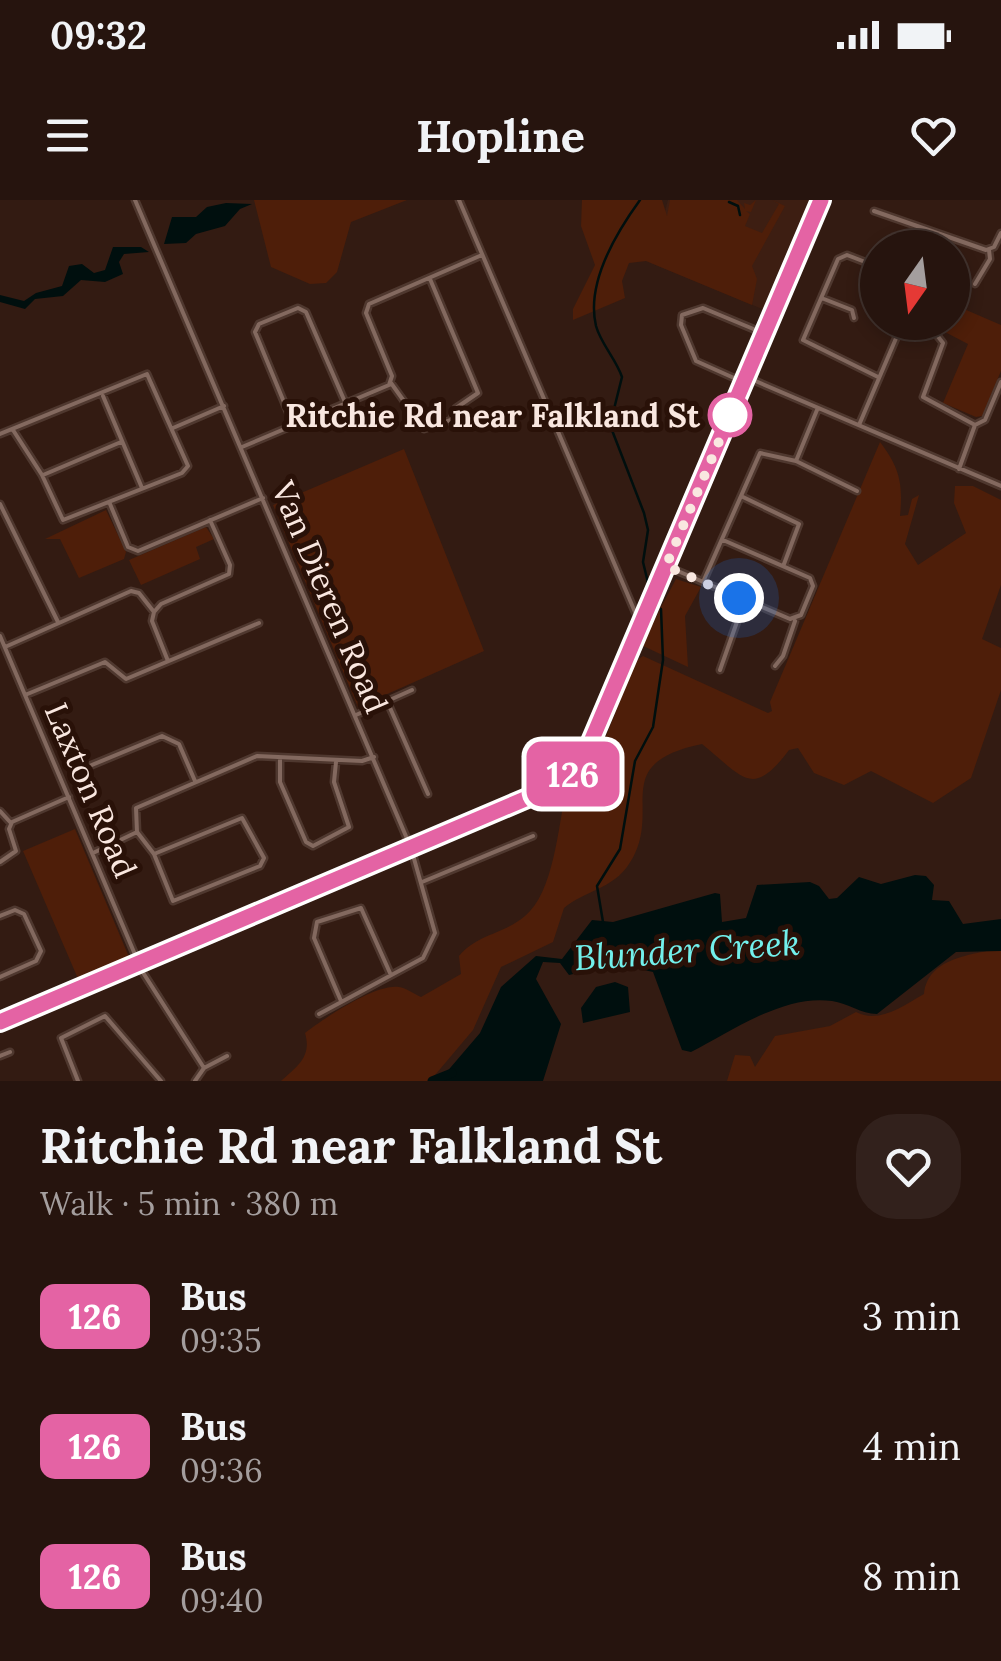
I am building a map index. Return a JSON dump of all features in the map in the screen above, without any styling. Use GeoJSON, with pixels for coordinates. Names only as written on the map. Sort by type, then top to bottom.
{"type":"FeatureCollection","features":[{"type":"Feature","properties":{"kind":"street","name":"Van Dieren Road"},"geometry":{"type":"LineString","coordinates":[[135,200],[411,848],[435,933],[423,958],[391,975]]}},
{"type":"Feature","properties":{"kind":"street"},"geometry":{"type":"LineString","coordinates":[[460,200],[635,612],[643,620]]}},
{"type":"Feature","properties":{"kind":"street"},"geometry":{"type":"LineString","coordinates":[[0,1022],[551,788],[573,774],[643,620],[820,200]]}},
{"type":"Feature","properties":{"kind":"street"},"geometry":{"type":"LineString","coordinates":[[874,210],[923,230]]}},
{"type":"Feature","properties":{"kind":"street"},"geometry":{"type":"LineString","coordinates":[[975,284],[1001,232]]}},
{"type":"Feature","properties":{"kind":"street"},"geometry":{"type":"LineString","coordinates":[[970,243],[989,250]]}},
{"type":"Feature","properties":{"kind":"street"},"geometry":{"type":"LineString","coordinates":[[430,280],[478,393],[456,408],[450,420],[424,429],[391,384],[392,376],[366,308],[482,255]]}},
{"type":"Feature","properties":{"kind":"street"},"geometry":{"type":"LineString","coordinates":[[860,262],[842,256],[805,333],[805,345],[878,377]]}},
{"type":"Feature","properties":{"kind":"street"},"geometry":{"type":"LineString","coordinates":[[824,299],[852,310],[858,308]]}},
{"type":"Feature","properties":{"kind":"street"},"geometry":{"type":"LineString","coordinates":[[293,424],[255,332],[259,324],[298,308],[306,312],[344,402]]}},
{"type":"Feature","properties":{"kind":"street"},"geometry":{"type":"LineString","coordinates":[[734,378],[696,361],[680,324],[682,315],[703,308],[763,333]]}},
{"type":"Feature","properties":{"kind":"street"},"geometry":{"type":"LineString","coordinates":[[852,310],[854,318]]}},
{"type":"Feature","properties":{"kind":"street"},"geometry":{"type":"LineString","coordinates":[[859,425],[897,340]]}},
{"type":"Feature","properties":{"kind":"street"},"geometry":{"type":"LineString","coordinates":[[941,340],[943,343],[923,397],[976,425]]}},
{"type":"Feature","properties":{"kind":"street"},"geometry":{"type":"LineString","coordinates":[[0,434],[146,374],[188,462],[186,470],[63,520],[42,476],[13,430]]}},
{"type":"Feature","properties":{"kind":"street"},"geometry":{"type":"LineString","coordinates":[[746,377],[1001,486]]}},
{"type":"Feature","properties":{"kind":"street"},"geometry":{"type":"LineString","coordinates":[[959,468],[976,425],[985,420],[1001,382]]}},
{"type":"Feature","properties":{"kind":"street"},"geometry":{"type":"LineString","coordinates":[[242,447],[391,384]]}},
{"type":"Feature","properties":{"kind":"street"},"geometry":{"type":"LineString","coordinates":[[103,394],[142,488]]}},
{"type":"Feature","properties":{"kind":"street"},"geometry":{"type":"LineString","coordinates":[[173,428],[224,406]]}},
{"type":"Feature","properties":{"kind":"street"},"geometry":{"type":"LineString","coordinates":[[796,461],[818,408]]}},
{"type":"Feature","properties":{"kind":"street"},"geometry":{"type":"LineString","coordinates":[[42,476],[122,442]]}},
{"type":"Feature","properties":{"kind":"street"},"geometry":{"type":"LineString","coordinates":[[702,582],[760,453],[796,461],[857,490]]}},
{"type":"Feature","properties":{"kind":"street"},"geometry":{"type":"LineString","coordinates":[[742,496],[798,524],[784,564]]}},
{"type":"Feature","properties":{"kind":"street"},"geometry":{"type":"LineString","coordinates":[[110,504],[134,551],[263,498]]}},
{"type":"Feature","properties":{"kind":"street"},"geometry":{"type":"LineString","coordinates":[[0,504],[58,622]]}},
{"type":"Feature","properties":{"kind":"street"},"geometry":{"type":"LineString","coordinates":[[169,662],[152,620],[154,612],[161,604],[229,574],[230,564],[210,520]]}},
{"type":"Feature","properties":{"kind":"street"},"geometry":{"type":"LineString","coordinates":[[666,566],[744,602],[794,620],[801,616],[812,580],[724,540]]}},
{"type":"Feature","properties":{"kind":"street"},"geometry":{"type":"LineString","coordinates":[[5,647],[131,591],[139,593],[154,612]]}},
{"type":"Feature","properties":{"kind":"street"},"geometry":{"type":"LineString","coordinates":[[720,670],[744,602]]}},
{"type":"Feature","properties":{"kind":"street"},"geometry":{"type":"LineString","coordinates":[[775,666],[795,629],[794,620]]}},
{"type":"Feature","properties":{"kind":"street"},"geometry":{"type":"LineString","coordinates":[[25,695],[102,662],[109,662],[117,675],[126,679],[259,623]]}},
{"type":"Feature","properties":{"kind":"street","name":"Laxton Road"},"geometry":{"type":"LineString","coordinates":[[0,636],[139,964],[204,1068]]}},
{"type":"Feature","properties":{"kind":"street"},"geometry":{"type":"LineString","coordinates":[[356,714],[412,690]]}},
{"type":"Feature","properties":{"kind":"street"},"geometry":{"type":"LineString","coordinates":[[386,701],[428,794]]}},
{"type":"Feature","properties":{"kind":"street"},"geometry":{"type":"LineString","coordinates":[[87,767],[162,736],[179,744],[195,781]]}},
{"type":"Feature","properties":{"kind":"street"},"geometry":{"type":"LineString","coordinates":[[154,854],[242,818],[264,858],[260,866],[177,902],[169,898],[154,854],[137,832],[136,808],[257,756],[280,760],[374,757]]}},
{"type":"Feature","properties":{"kind":"street"},"geometry":{"type":"LineString","coordinates":[[280,760],[280,782],[306,842],[313,846],[349,827],[334,782],[336,760]]}},
{"type":"Feature","properties":{"kind":"street"},"geometry":{"type":"LineString","coordinates":[[11,823],[69,797]]}},
{"type":"Feature","properties":{"kind":"street"},"geometry":{"type":"LineString","coordinates":[[0,810],[11,823],[16,851],[0,862]]}},
{"type":"Feature","properties":{"kind":"street"},"geometry":{"type":"LineString","coordinates":[[93,853],[137,832]]}},
{"type":"Feature","properties":{"kind":"street"},"geometry":{"type":"LineString","coordinates":[[422,882],[533,836]]}},
{"type":"Feature","properties":{"kind":"street"},"geometry":{"type":"LineString","coordinates":[[319,1014],[391,975],[362,908],[318,922],[314,938],[341,1001]]}},
{"type":"Feature","properties":{"kind":"street"},"geometry":{"type":"LineString","coordinates":[[0,916],[15,910],[24,914],[41,951],[36,962],[0,976]]}},
{"type":"Feature","properties":{"kind":"street"},"geometry":{"type":"LineString","coordinates":[[78,1081],[62,1038],[104,1016],[161,1081]]}},
{"type":"Feature","properties":{"kind":"street"},"geometry":{"type":"LineString","coordinates":[[0,1056],[10,1052]]}},
{"type":"Feature","properties":{"kind":"street"},"geometry":{"type":"LineString","coordinates":[[194,1081],[204,1068],[227,1056]]}},
{"type":"Feature","properties":{"kind":"shaded area"},"geometry":{"type":"Polygon","coordinates":[[[254,200],[407,200],[351,222],[337,272],[326,283],[310,284],[271,267],[254,200]]]}},
{"type":"Feature","properties":{"kind":"shaded area"},"geometry":{"type":"Polygon","coordinates":[[[582,200],[662,200],[667,216],[670,200],[737,200],[745,209],[744,203],[750,205],[756,200],[751,212],[746,211],[750,214],[745,226],[762,233],[779,204],[772,200],[785,206],[752,266],[757,279],[752,305],[646,261],[629,263],[622,281],[625,298],[573,320],[573,309],[595,265],[581,226],[582,200]]]}},
{"type":"Feature","properties":{"kind":"shaded area"},"geometry":{"type":"Polygon","coordinates":[[[668,200],[814,200],[767,311],[651,263],[668,200]]]}},
{"type":"Feature","properties":{"kind":"shaded area"},"geometry":{"type":"Polygon","coordinates":[[[970,312],[1001,325],[1001,371],[982,416],[976,417],[943,403],[968,344],[960,340],[970,340],[970,312]]]}},
{"type":"Feature","properties":{"kind":"shaded area"},"geometry":{"type":"Polygon","coordinates":[[[880,442],[899,477],[900,516],[908,515],[912,499],[919,495],[905,544],[918,565],[966,533],[954,503],[955,486],[973,486],[1001,500],[1001,585],[982,639],[1001,648],[1001,690],[971,778],[933,803],[871,771],[844,785],[814,773],[798,748],[789,750],[766,775],[756,779],[738,774],[702,744],[673,753],[655,764],[646,777],[639,844],[629,864],[615,879],[564,908],[553,942],[501,967],[473,1030],[430,1081],[281,1081],[305,1054],[305,1033],[324,1019],[389,987],[421,997],[461,974],[459,956],[466,949],[517,922],[535,905],[549,875],[566,791],[589,779],[636,661],[643,656],[768,713],[772,711],[770,702],[880,442]]]}},
{"type":"Feature","properties":{"kind":"shaded area"},"geometry":{"type":"Polygon","coordinates":[[[404,449],[484,651],[358,707],[273,505],[404,449]]]}},
{"type":"Feature","properties":{"kind":"shaded area"},"geometry":{"type":"Polygon","coordinates":[[[106,510],[126,552],[124,559],[79,578],[60,539],[45,539],[106,510]]]}},
{"type":"Feature","properties":{"kind":"shaded area"},"geometry":{"type":"Polygon","coordinates":[[[206,527],[214,539],[196,547],[200,559],[141,585],[129,560],[206,527]]]}},
{"type":"Feature","properties":{"kind":"shaded area"},"geometry":{"type":"Polygon","coordinates":[[[676,579],[701,587],[685,616],[688,667],[641,645],[676,579]]]}},
{"type":"Feature","properties":{"kind":"shaded area"},"geometry":{"type":"Polygon","coordinates":[[[75,829],[129,957],[79,981],[23,851],[75,829]]]}},
{"type":"Feature","properties":{"kind":"shaded area"},"geometry":{"type":"Polygon","coordinates":[[[1001,948],[1001,1081],[727,1081],[735,1055],[750,1056],[755,1067],[775,1036],[830,1026],[856,1012],[873,1016],[891,1012],[924,994],[927,982],[942,965],[1001,948]]]}},
{"type":"Feature","properties":{"kind":"water"},"geometry":{"type":"Polygon","coordinates":[[[252,204],[240,209],[225,226],[196,234],[186,243],[164,244],[172,217],[196,217],[207,207],[252,204]]]}},
{"type":"Feature","properties":{"kind":"water"},"geometry":{"type":"Polygon","coordinates":[[[113,247],[141,247],[149,252],[124,254],[119,262],[123,274],[105,282],[81,280],[63,296],[35,299],[25,309],[0,302],[0,295],[24,301],[36,293],[62,286],[69,266],[82,264],[94,273],[105,270],[113,247]]]}},
{"type":"Feature","properties":{"kind":"water"},"geometry":{"type":"Polygon","coordinates":[[[926,876],[934,885],[932,900],[949,901],[963,924],[1001,919],[1001,951],[956,952],[877,1014],[832,1001],[795,1003],[759,1016],[691,1052],[682,1050],[653,972],[617,964],[569,975],[560,963],[543,962],[536,979],[561,1024],[543,1081],[439,1081],[480,1033],[501,987],[536,956],[562,959],[592,920],[613,922],[715,893],[720,894],[722,922],[746,918],[757,885],[810,882],[819,886],[829,899],[837,898],[859,877],[881,884],[926,876]]]}},
{"type":"Feature","properties":{"kind":"water"},"geometry":{"type":"Polygon","coordinates":[[[615,982],[628,987],[630,1012],[583,1023],[581,1008],[596,987],[615,982]]]}},
{"type":"Feature","properties":{"kind":"waterway"},"geometry":{"type":"LineString","coordinates":[[640,200],[605,260],[594,310],[598,333],[622,377],[610,425],[644,513],[648,530],[643,562],[650,591]]}},
{"type":"Feature","properties":{"kind":"waterway"},"geometry":{"type":"LineString","coordinates":[[729,202],[738,206],[740,215]]}},
{"type":"Feature","properties":{"kind":"waterway"},"geometry":{"type":"LineString","coordinates":[[603,922],[597,886],[620,849],[635,761],[653,727],[663,660],[661,609]]}},
{"type":"Feature","properties":{"kind":"waterway","name":"Blunder Creek"},"geometry":{"type":"LineString","coordinates":[[432,1081],[452,1073]]}},
{"type":"Feature","properties":{"kind":"bus line","name":"126"},"geometry":{"type":"LineString","coordinates":[[0,1022],[551,788],[573,774],[587,751],[821,200]]}},
{"type":"Feature","properties":{"kind":"place","name":"Ritchie Rd near Falkland St"},"geometry":{"type":"Point","coordinates":[730,415]}},
{"type":"Feature","properties":{"kind":"route"},"geometry":{"type":"LineString","coordinates":[[730,415],[735,404],[666,566],[739,598]]}}]}
